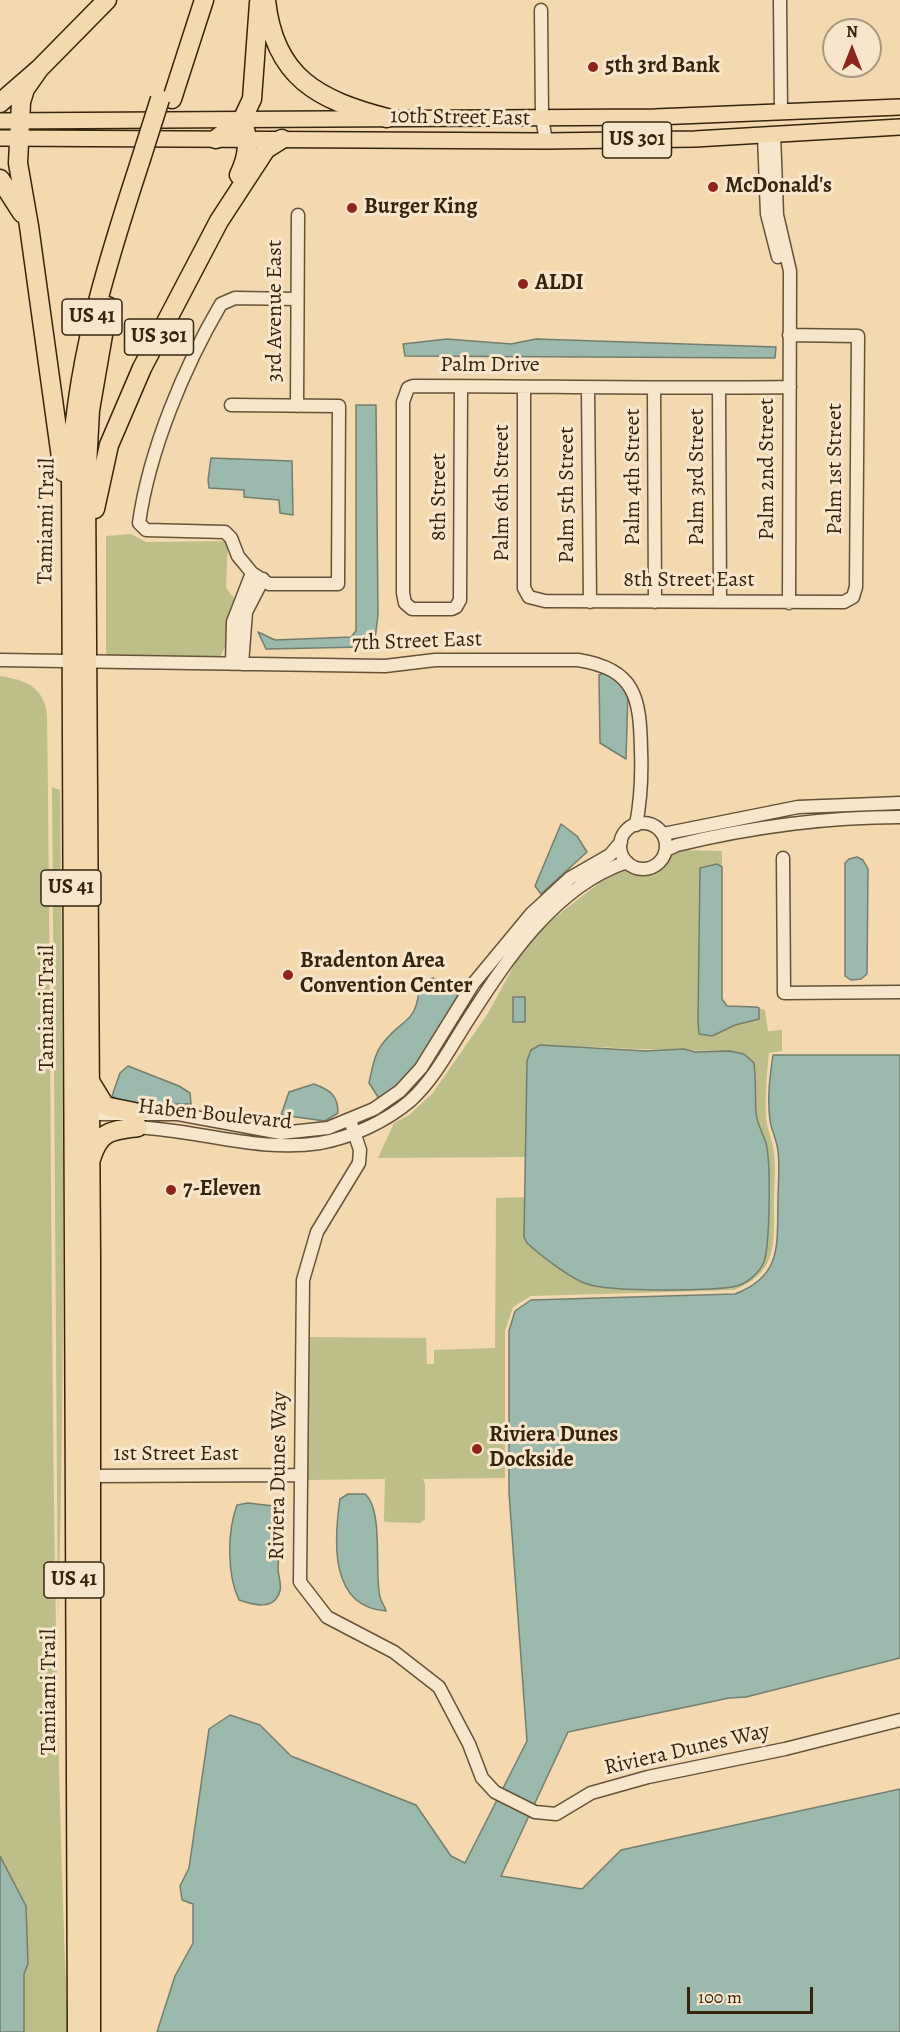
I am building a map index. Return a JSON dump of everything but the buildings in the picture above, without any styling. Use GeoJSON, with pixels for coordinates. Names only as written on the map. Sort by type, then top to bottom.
{"type":"FeatureCollection","features":[{"type":"Feature","properties":{"kind":"highway"},"geometry":{"type":"LineString","coordinates":[[0,103],[39,69],[107,0]]}},
{"type":"Feature","properties":{"kind":"highway","name":"Tamiami Trail"},"geometry":{"type":"LineString","coordinates":[[166,99],[192,0]]}},
{"type":"Feature","properties":{"kind":"highway","name":"Tamiami Trail"},"geometry":{"type":"LineString","coordinates":[[77,2032],[90,1476],[89,1163],[80,1121],[88,1072],[78,661],[69,521],[72,442],[82,364],[100,285],[204,0]]}},
{"type":"Feature","properties":{"kind":"highway"},"geometry":{"type":"LineString","coordinates":[[216,139],[242,120],[252,99],[260,0]]}},
{"type":"Feature","properties":{"kind":"highway"},"geometry":{"type":"LineString","coordinates":[[266,0],[276,43],[293,71],[307,84],[346,107],[387,118]]}},
{"type":"Feature","properties":{"kind":"highway"},"geometry":{"type":"LineString","coordinates":[[39,69],[25,89],[21,102],[18,163],[29,226],[69,521]]}},
{"type":"Feature","properties":{"kind":"highway"},"geometry":{"type":"LineString","coordinates":[[219,221],[247,156],[247,139],[242,120]]}},
{"type":"Feature","properties":{"kind":"highway","name":"US 301"},"geometry":{"type":"LineString","coordinates":[[86,558],[100,477],[113,434],[142,368],[219,221],[266,149],[282,139]]}},
{"type":"Feature","properties":{"kind":"highway","name":"Tamiami Trail"},"geometry":{"type":"LineString","coordinates":[[92,2032],[83,1739],[78,661],[86,558],[87,453],[99,350],[146,161]]}},
{"type":"Feature","properties":{"kind":"highway"},"geometry":{"type":"LineString","coordinates":[[0,179],[13,196],[29,226]]}},
{"type":"Feature","properties":{"kind":"highway"},"geometry":{"type":"LineString","coordinates":[[88,1072],[94,1091],[105,1107],[139,1120]]}},
{"type":"Feature","properties":{"kind":"highway"},"geometry":{"type":"LineString","coordinates":[[89,1163],[100,1137],[139,1120]]}},
{"type":"Feature","properties":{"kind":"main road","name":"10th Street East"},"geometry":{"type":"LineString","coordinates":[[19,130],[242,120],[781,112],[900,106]]}},
{"type":"Feature","properties":{"kind":"main road"},"geometry":{"type":"LineString","coordinates":[[694,139],[761,125],[781,112]]}},
{"type":"Feature","properties":{"kind":"main road"},"geometry":{"type":"LineString","coordinates":[[769,135],[778,126],[792,122],[900,113]]}},
{"type":"Feature","properties":{"kind":"main road"},"geometry":{"type":"LineString","coordinates":[[0,121],[19,130]]}},
{"type":"Feature","properties":{"kind":"main road","name":"10th Street East"},"geometry":{"type":"LineString","coordinates":[[19,130],[216,139],[546,141],[694,139],[900,127]]}},
{"type":"Feature","properties":{"kind":"main road"},"geometry":{"type":"LineString","coordinates":[[0,138],[19,130]]}},
{"type":"Feature","properties":{"kind":"street"},"geometry":{"type":"LineString","coordinates":[[780,0],[781,112]]}},
{"type":"Feature","properties":{"kind":"street"},"geometry":{"type":"LineString","coordinates":[[541,10],[542,117],[546,141]]}},
{"type":"Feature","properties":{"kind":"street","name":"Palm 2nd Street"},"geometry":{"type":"LineString","coordinates":[[769,135],[769,229],[790,302],[789,603]]}},
{"type":"Feature","properties":{"kind":"street","name":"3rd Avenue East"},"geometry":{"type":"LineString","coordinates":[[297,406],[298,215]]}},
{"type":"Feature","properties":{"kind":"street"},"geometry":{"type":"LineString","coordinates":[[231,405],[339,406],[338,584],[269,584],[252,573],[238,556],[231,538],[225,532],[146,530],[139,523],[144,489],[170,410],[221,304],[236,298],[297,299]]}},
{"type":"Feature","properties":{"kind":"street","name":"Palm 1st Street"},"geometry":{"type":"LineString","coordinates":[[789,334],[858,336],[856,587],[853,597],[849,600]]}},
{"type":"Feature","properties":{"kind":"street","name":"Palm Drive"},"geometry":{"type":"LineString","coordinates":[[456,608],[412,609],[405,603],[403,396],[406,390],[413,386],[790,387]]}},
{"type":"Feature","properties":{"kind":"street","name":"8th Street"},"geometry":{"type":"LineString","coordinates":[[456,608],[461,586],[461,386]]}},
{"type":"Feature","properties":{"kind":"street","name":"Palm 6th Street"},"geometry":{"type":"LineString","coordinates":[[524,387],[524,588],[529,597]]}},
{"type":"Feature","properties":{"kind":"street","name":"Palm 5th Street"},"geometry":{"type":"LineString","coordinates":[[588,388],[590,602]]}},
{"type":"Feature","properties":{"kind":"street","name":"Palm 4th Street"},"geometry":{"type":"LineString","coordinates":[[654,388],[656,602]]}},
{"type":"Feature","properties":{"kind":"street","name":"Palm 3rd Street"},"geometry":{"type":"LineString","coordinates":[[719,388],[720,602]]}},
{"type":"Feature","properties":{"kind":"street"},"geometry":{"type":"LineString","coordinates":[[237,664],[237,628],[252,573]]}},
{"type":"Feature","properties":{"kind":"street"},"geometry":{"type":"LineString","coordinates":[[246,597],[263,579]]}},
{"type":"Feature","properties":{"kind":"street","name":"8th Street East"},"geometry":{"type":"LineString","coordinates":[[529,597],[544,601],[590,602],[789,603],[849,600]]}},
{"type":"Feature","properties":{"kind":"street","name":"7th Street East"},"geometry":{"type":"LineString","coordinates":[[0,660],[385,666],[435,660],[578,660],[596,663],[615,671],[636,695],[640,714],[642,795],[636,825]]}},
{"type":"Feature","properties":{"kind":"street","name":"7th Street East"},"geometry":{"type":"LineString","coordinates":[[642,795],[650,824]]}},
{"type":"Feature","properties":{"kind":"street"},"geometry":{"type":"LineString","coordinates":[[663,834],[798,807],[900,802]]}},
{"type":"Feature","properties":{"kind":"street"},"geometry":{"type":"LineString","coordinates":[[666,850],[687,842],[772,825],[842,818],[900,817]]}},
{"type":"Feature","properties":{"kind":"street"},"geometry":{"type":"LineString","coordinates":[[650,824],[663,834],[666,850],[663,857],[653,867],[640,869],[627,862],[621,850],[621,842],[626,831],[636,825],[650,824]]}},
{"type":"Feature","properties":{"kind":"street","name":"Haben Boulevard"},"geometry":{"type":"LineString","coordinates":[[80,1121],[199,1117],[282,1132],[328,1128],[384,1103],[414,1077],[432,1053],[473,984],[514,932],[570,878],[610,855],[621,842]]}},
{"type":"Feature","properties":{"kind":"street"},"geometry":{"type":"LineString","coordinates":[[783,858],[784,993],[900,992]]}},
{"type":"Feature","properties":{"kind":"street","name":"Haben Boulevard"},"geometry":{"type":"LineString","coordinates":[[139,1120],[282,1145],[320,1143],[353,1134],[384,1120],[416,1095],[439,1067],[482,997],[518,950],[554,909],[607,869],[627,862]]}},
{"type":"Feature","properties":{"kind":"street"},"geometry":{"type":"LineString","coordinates":[[473,984],[482,997]]}},
{"type":"Feature","properties":{"kind":"street"},"geometry":{"type":"LineString","coordinates":[[350,1120],[353,1134]]}},
{"type":"Feature","properties":{"kind":"street","name":"Riviera Dunes Way"},"geometry":{"type":"LineString","coordinates":[[353,1134],[360,1150],[359,1163],[317,1232],[303,1280],[299,1475],[300,1582],[327,1617],[394,1652],[439,1687],[469,1744],[482,1778],[495,1792],[535,1812],[556,1814],[591,1793],[648,1777],[785,1749],[900,1720]]}},
{"type":"Feature","properties":{"kind":"street","name":"1st Street East"},"geometry":{"type":"LineString","coordinates":[[90,1476],[299,1475]]}},
{"type":"Feature","properties":{"kind":"green space"},"geometry":{"type":"Polygon","coordinates":[[[131,534],[146,542],[228,541],[226,588],[234,598],[226,645],[220,657],[106,658],[106,536],[131,534]]]}},
{"type":"Feature","properties":{"kind":"green space"},"geometry":{"type":"Polygon","coordinates":[[[0,676],[32,686],[42,698],[47,715],[55,1538],[68,2032],[24,2032],[24,1974],[28,1964],[26,1906],[0,1856],[0,676]]]}},
{"type":"Feature","properties":{"kind":"green space"},"geometry":{"type":"Polygon","coordinates":[[[52,787],[60,790],[62,998],[63,1311],[58,1623],[52,787]]]}},
{"type":"Feature","properties":{"kind":"green space"},"geometry":{"type":"Polygon","coordinates":[[[677,850],[722,851],[722,867],[718,867],[700,974],[699,1034],[712,1036],[735,1025],[759,1019],[759,1008],[765,1010],[768,1031],[782,1030],[782,1051],[769,1053],[766,1085],[766,1117],[775,1165],[773,1244],[766,1266],[759,1275],[734,1290],[531,1296],[513,1307],[505,1331],[505,1478],[423,1479],[425,1519],[420,1523],[384,1521],[385,1479],[305,1480],[306,1337],[426,1338],[427,1364],[434,1364],[434,1350],[495,1348],[496,1198],[526,1197],[524,1221],[540,1254],[578,1281],[600,1288],[667,1290],[739,1285],[767,1251],[766,1144],[756,1115],[755,1075],[730,1051],[540,1045],[527,1061],[526,1157],[378,1158],[394,1123],[409,1115],[432,1094],[487,1015],[518,958],[549,922],[613,872],[627,868],[636,873],[650,873],[677,850]]]}},
{"type":"Feature","properties":{"kind":"shaded area"},"geometry":{"type":"Polygon","coordinates":[[[447,339],[511,344],[536,339],[776,347],[775,358],[405,356],[403,344],[447,339]]]}},
{"type":"Feature","properties":{"kind":"shaded area"},"geometry":{"type":"Polygon","coordinates":[[[356,405],[376,405],[378,615],[375,639],[364,647],[266,649],[258,632],[275,640],[351,637],[356,631],[356,405]]]}},
{"type":"Feature","properties":{"kind":"shaded area"},"geometry":{"type":"Polygon","coordinates":[[[211,458],[292,461],[293,515],[280,513],[279,500],[244,497],[244,490],[209,488],[211,458]]]}},
{"type":"Feature","properties":{"kind":"shaded area"},"geometry":{"type":"Polygon","coordinates":[[[605,672],[613,675],[628,692],[626,759],[600,743],[599,675],[605,672]]]}},
{"type":"Feature","properties":{"kind":"shaded area"},"geometry":{"type":"Polygon","coordinates":[[[561,824],[577,836],[587,852],[541,894],[535,886],[561,824]]]}},
{"type":"Feature","properties":{"kind":"shaded area"},"geometry":{"type":"Polygon","coordinates":[[[857,857],[863,860],[868,869],[867,974],[861,979],[851,980],[845,976],[845,863],[857,857]]]}},
{"type":"Feature","properties":{"kind":"shaded area"},"geometry":{"type":"Polygon","coordinates":[[[717,864],[722,867],[722,999],[727,1006],[759,1008],[759,1019],[735,1025],[712,1036],[699,1034],[698,1021],[700,868],[717,864]]]}},
{"type":"Feature","properties":{"kind":"shaded area"},"geometry":{"type":"Polygon","coordinates":[[[433,978],[458,994],[444,1025],[403,1082],[380,1100],[369,1083],[377,1052],[391,1034],[413,1013],[420,981],[433,978]]]}},
{"type":"Feature","properties":{"kind":"shaded area"},"geometry":{"type":"Polygon","coordinates":[[[513,997],[525,997],[525,1022],[513,1022],[513,997]]]}},
{"type":"Feature","properties":{"kind":"shaded area"},"geometry":{"type":"Polygon","coordinates":[[[540,1045],[646,1051],[684,1049],[695,1052],[730,1051],[744,1054],[754,1063],[757,1117],[768,1153],[769,1203],[768,1238],[764,1262],[753,1277],[737,1286],[725,1288],[662,1290],[599,1287],[573,1277],[527,1243],[524,1237],[527,1061],[531,1050],[540,1045]]]}},
{"type":"Feature","properties":{"kind":"shaded area"},"geometry":{"type":"Polygon","coordinates":[[[773,1055],[900,1055],[900,1658],[746,1697],[729,1698],[568,1732],[501,1876],[582,1889],[621,1850],[900,1789],[900,2032],[157,2032],[175,1976],[193,1943],[193,1904],[182,1900],[180,1886],[189,1868],[209,1729],[230,1715],[260,1725],[291,1756],[416,1805],[451,1856],[465,1863],[527,1741],[509,1493],[509,1331],[515,1311],[531,1300],[735,1294],[750,1287],[761,1278],[769,1269],[774,1258],[777,1232],[779,1157],[769,1104],[773,1055]]]}},
{"type":"Feature","properties":{"kind":"shaded area"},"geometry":{"type":"Polygon","coordinates":[[[128,1066],[179,1086],[190,1093],[191,1104],[124,1104],[112,1096],[120,1073],[128,1066]]]}},
{"type":"Feature","properties":{"kind":"shaded area"},"geometry":{"type":"Polygon","coordinates":[[[314,1084],[335,1097],[338,1113],[325,1121],[281,1115],[289,1092],[314,1084]]]}},
{"type":"Feature","properties":{"kind":"shaded area"},"geometry":{"type":"Polygon","coordinates":[[[348,1494],[365,1494],[375,1514],[378,1587],[386,1611],[367,1607],[354,1598],[345,1585],[339,1569],[338,1515],[340,1499],[348,1494]]]}},
{"type":"Feature","properties":{"kind":"shaded area"},"geometry":{"type":"Polygon","coordinates":[[[248,1503],[274,1506],[281,1515],[278,1568],[280,1589],[273,1602],[263,1605],[239,1600],[230,1566],[231,1528],[237,1505],[248,1503]]]}},
{"type":"Feature","properties":{"kind":"shaded area"},"geometry":{"type":"Polygon","coordinates":[[[0,1856],[26,1906],[28,1964],[24,1974],[24,2032],[0,2032],[0,1856]]]}},
{"type":"Feature","properties":{"kind":"place","name":"5th 3rd Bank"},"geometry":{"type":"Point","coordinates":[593,67]}},
{"type":"Feature","properties":{"kind":"place","name":"McDonald's"},"geometry":{"type":"Point","coordinates":[713,187]}},
{"type":"Feature","properties":{"kind":"place","name":"Burger King"},"geometry":{"type":"Point","coordinates":[352,208]}},
{"type":"Feature","properties":{"kind":"place","name":"ALDI"},"geometry":{"type":"Point","coordinates":[523,284]}},
{"type":"Feature","properties":{"kind":"place","name":"Bradenton Area Convention Center"},"geometry":{"type":"Point","coordinates":[288,975]}},
{"type":"Feature","properties":{"kind":"place","name":"7-Eleven"},"geometry":{"type":"Point","coordinates":[171,1190]}},
{"type":"Feature","properties":{"kind":"place","name":"Riviera Dunes Dockside"},"geometry":{"type":"Point","coordinates":[477,1449]}}]}
